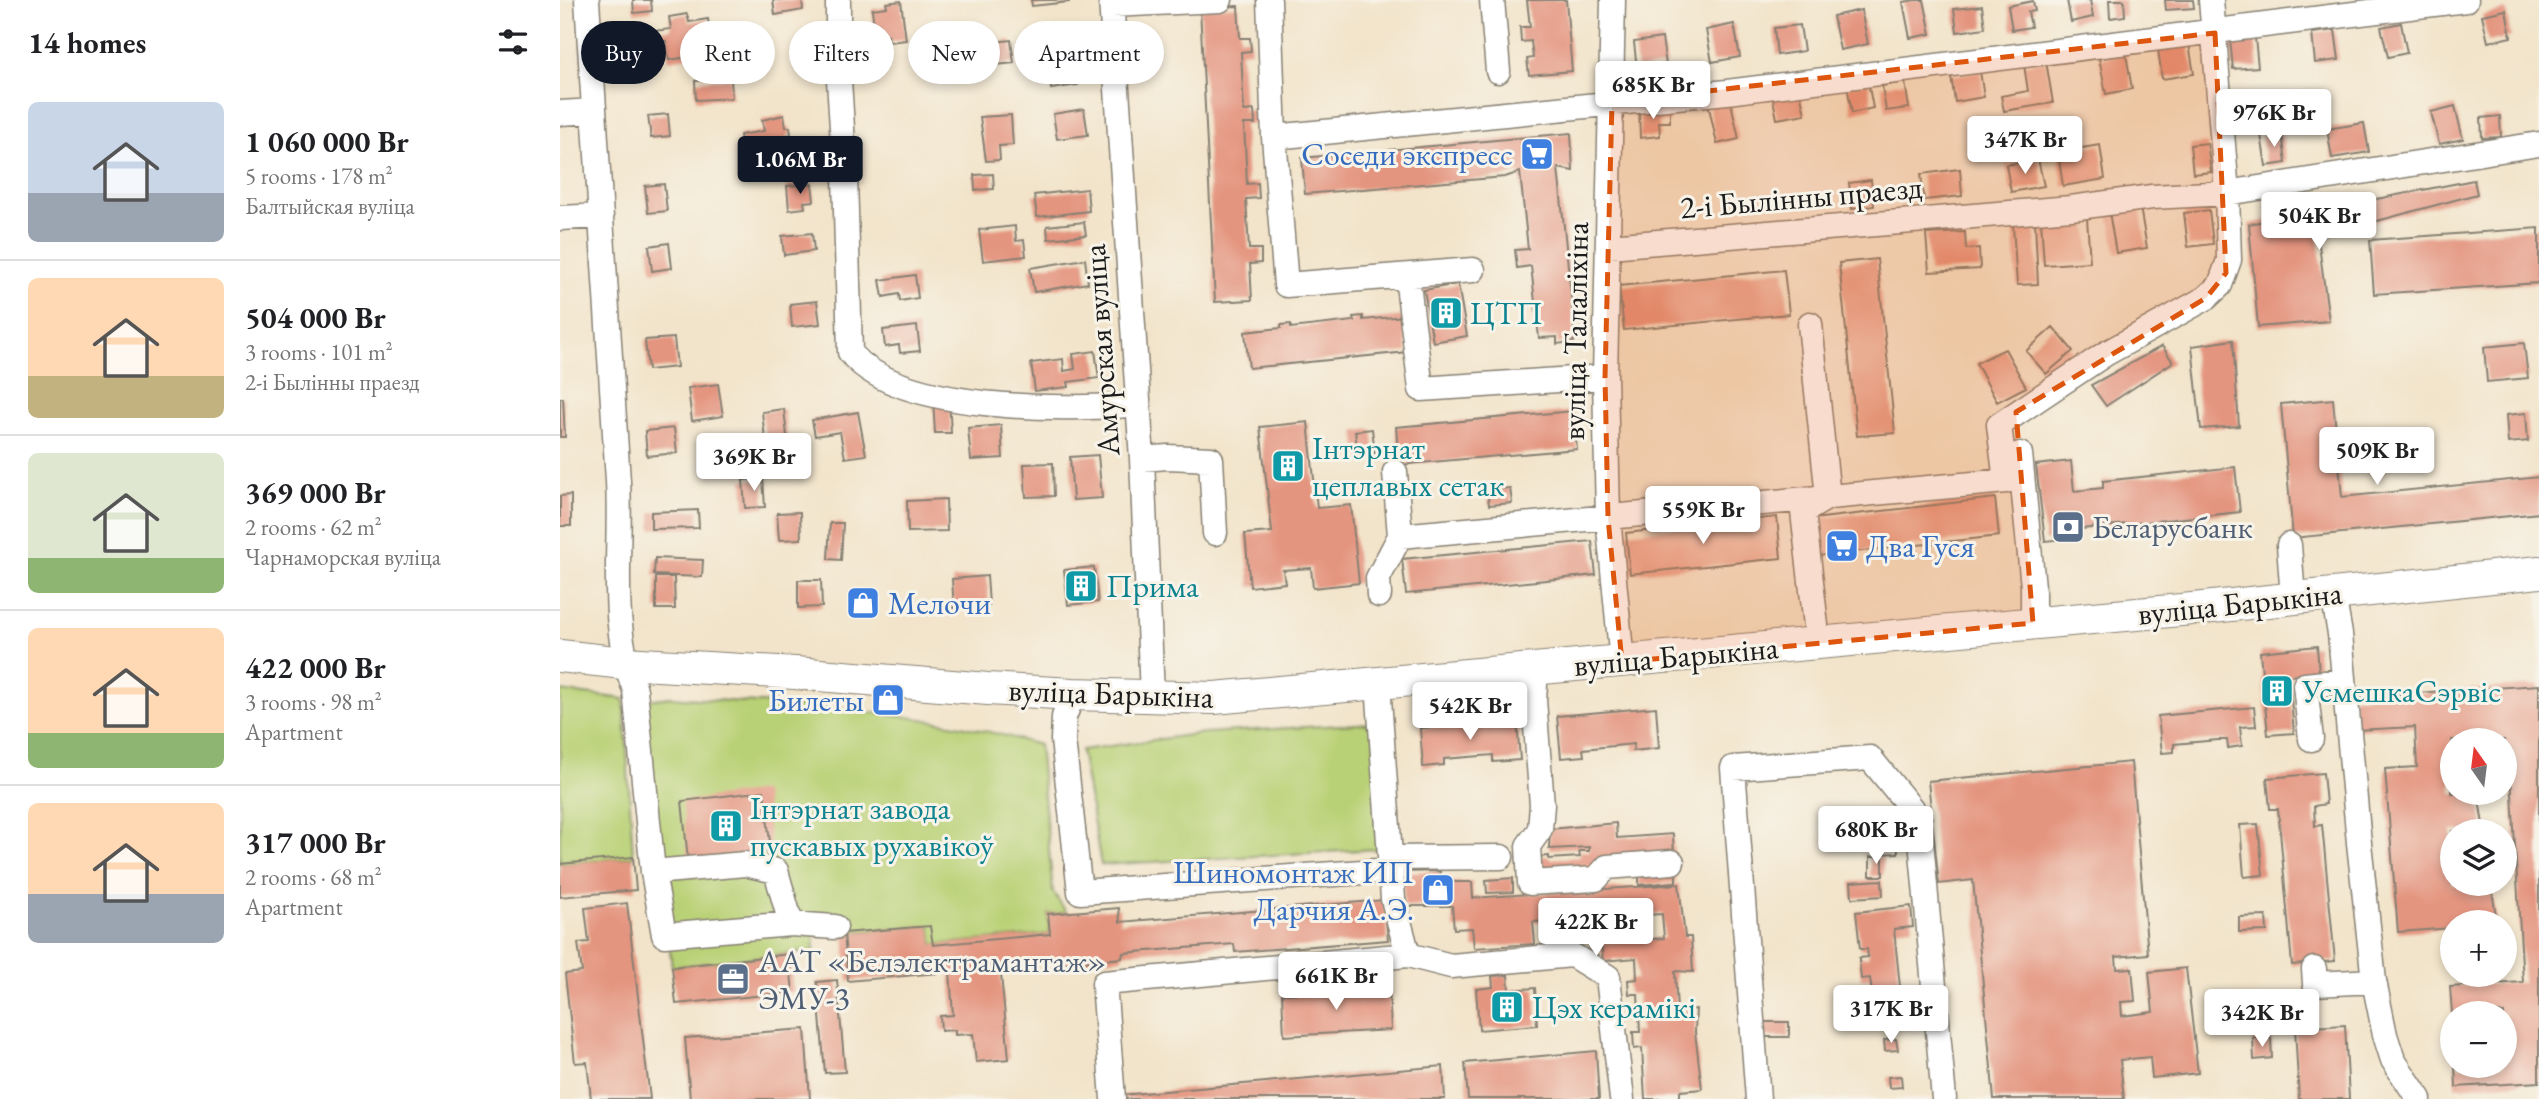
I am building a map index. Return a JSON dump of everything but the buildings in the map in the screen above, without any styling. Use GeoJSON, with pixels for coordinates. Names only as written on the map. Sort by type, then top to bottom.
{"type":"FeatureCollection","features":[{"type":"Feature","properties":{"kind":"main road","name":"вуліца Барыкіна"},"geometry":{"type":"LineString","coordinates":[[560,656],[624,663],[1073,694],[1214,698],[2033,623],[2539,572]]}},
{"type":"Feature","properties":{"kind":"street"},"geometry":{"type":"LineString","coordinates":[[587,0],[618,484],[618,617],[624,663],[635,690],[653,872],[664,935],[791,924],[835,927]]}},
{"type":"Feature","properties":{"kind":"street"},"geometry":{"type":"LineString","coordinates":[[838,0],[850,352],[860,365],[920,393],[1008,406],[1105,407],[1138,404]]}},
{"type":"Feature","properties":{"kind":"street"},"geometry":{"type":"LineString","coordinates":[[1111,3],[1220,0]]}},
{"type":"Feature","properties":{"kind":"street"},"geometry":{"type":"LineString","coordinates":[[1269,0],[1274,137],[1286,285],[1473,270]]}},
{"type":"Feature","properties":{"kind":"street"},"geometry":{"type":"LineString","coordinates":[[1492,0],[1498,71]]}},
{"type":"Feature","properties":{"kind":"street","name":"вуліца Талаліхіна"},"geometry":{"type":"LineString","coordinates":[[1613,0],[1605,377],[1608,518],[1622,662]]}},
{"type":"Feature","properties":{"kind":"street"},"geometry":{"type":"LineString","coordinates":[[1401,536],[2006,481],[2000,425],[2015,412],[2105,354],[2206,298],[2220,285],[2229,260],[2227,193],[2211,0]]}},
{"type":"Feature","properties":{"kind":"street"},"geometry":{"type":"LineString","coordinates":[[1274,137],[1727,92],[2466,0]]}},
{"type":"Feature","properties":{"kind":"street","name":"Амурская вуліца"},"geometry":{"type":"LineString","coordinates":[[1111,3],[1142,459],[1152,696]]}},
{"type":"Feature","properties":{"kind":"street"},"geometry":{"type":"LineString","coordinates":[[560,113],[594,111]]}},
{"type":"Feature","properties":{"kind":"street","name":"2-і Былінны праезд"},"geometry":{"type":"LineString","coordinates":[[1609,246],[2071,208],[2152,197],[2227,193],[2539,144]]}},
{"type":"Feature","properties":{"kind":"street"},"geometry":{"type":"LineString","coordinates":[[560,218],[601,216]]}},
{"type":"Feature","properties":{"kind":"street"},"geometry":{"type":"LineString","coordinates":[[1407,276],[1421,389],[1605,377]]}},
{"type":"Feature","properties":{"kind":"street"},"geometry":{"type":"LineString","coordinates":[[1810,324],[1828,496]]}},
{"type":"Feature","properties":{"kind":"street"},"geometry":{"type":"LineString","coordinates":[[2015,412],[2033,587],[2033,623]]}},
{"type":"Feature","properties":{"kind":"street"},"geometry":{"type":"LineString","coordinates":[[1142,459],[1211,459],[1215,533]]}},
{"type":"Feature","properties":{"kind":"street"},"geometry":{"type":"LineString","coordinates":[[1379,595],[1378,578],[1401,536],[1395,472]]}},
{"type":"Feature","properties":{"kind":"street"},"geometry":{"type":"LineString","coordinates":[[1818,643],[1803,512],[1828,496]]}},
{"type":"Feature","properties":{"kind":"street"},"geometry":{"type":"LineString","coordinates":[[2289,545],[2293,598]]}},
{"type":"Feature","properties":{"kind":"street"},"geometry":{"type":"LineString","coordinates":[[2333,594],[2340,634],[2374,981],[2393,1060],[2419,1099]]}},
{"type":"Feature","properties":{"kind":"street"},"geometry":{"type":"LineString","coordinates":[[1536,669],[1534,700],[1542,804],[1539,829],[1528,846],[1530,883],[1596,879],[1607,867],[1672,862]]}},
{"type":"Feature","properties":{"kind":"street"},"geometry":{"type":"LineString","coordinates":[[2311,739],[2305,685],[2344,681]]}},
{"type":"Feature","properties":{"kind":"street"},"geometry":{"type":"LineString","coordinates":[[1378,684],[1393,899],[1408,955]]}},
{"type":"Feature","properties":{"kind":"street"},"geometry":{"type":"LineString","coordinates":[[1073,694],[1064,717],[1063,740],[1080,892],[1391,864],[1501,857]]}},
{"type":"Feature","properties":{"kind":"street"},"geometry":{"type":"LineString","coordinates":[[1758,1099],[1732,768],[1870,758],[1919,818],[1944,1099]]}},
{"type":"Feature","properties":{"kind":"street"},"geometry":{"type":"LineString","coordinates":[[653,872],[745,864],[776,871],[791,924]]}},
{"type":"Feature","properties":{"kind":"street"},"geometry":{"type":"LineString","coordinates":[[1112,1099],[1104,983],[1408,955],[1451,966],[1572,956],[1608,977],[1622,1099]]}},
{"type":"Feature","properties":{"kind":"street"},"geometry":{"type":"LineString","coordinates":[[2314,969],[2315,984],[2374,981]]}},
{"type":"Feature","properties":{"kind":"highlighted area"},"geometry":{"type":"Polygon","coordinates":[[[2215,33],[2226,273],[2206,298],[2016,412],[2033,623],[1622,662],[1608,518],[1605,377],[1612,102],[2215,33]]]}},
{"type":"Feature","properties":{"kind":"green space"},"geometry":{"type":"Polygon","coordinates":[[[560,691],[624,699],[633,857],[560,864],[560,691]]]}},
{"type":"Feature","properties":{"kind":"green space"},"geometry":{"type":"Polygon","coordinates":[[[671,697],[903,716],[994,733],[1039,745],[1053,892],[1067,913],[1048,914],[1050,934],[933,945],[930,926],[814,935],[814,951],[672,967],[638,701],[671,697]]]}},
{"type":"Feature","properties":{"kind":"green space"},"geometry":{"type":"Polygon","coordinates":[[[1374,723],[1377,849],[1101,865],[1081,750],[1204,733],[1374,723]]]}},
{"type":"Feature","properties":{"kind":"place","name":"Соседи экспресс"},"geometry":{"type":"Point","coordinates":[1537,154]}},
{"type":"Feature","properties":{"kind":"place","name":"ЦТП"},"geometry":{"type":"Point","coordinates":[1446,313]}},
{"type":"Feature","properties":{"kind":"place","name":"Інтэрнат цеплавых сетак"},"geometry":{"type":"Point","coordinates":[1288,466]}},
{"type":"Feature","properties":{"kind":"place","name":"Беларусбанк"},"geometry":{"type":"Point","coordinates":[2068,527]}},
{"type":"Feature","properties":{"kind":"place","name":"Два Гуся"},"geometry":{"type":"Point","coordinates":[1842,546]}},
{"type":"Feature","properties":{"kind":"place","name":"Прима"},"geometry":{"type":"Point","coordinates":[1081,586]}},
{"type":"Feature","properties":{"kind":"place","name":"Мелочи"},"geometry":{"type":"Point","coordinates":[863,603]}},
{"type":"Feature","properties":{"kind":"place","name":"УсмешкаСэрвіс"},"geometry":{"type":"Point","coordinates":[2277,691]}},
{"type":"Feature","properties":{"kind":"place","name":"Билеты"},"geometry":{"type":"Point","coordinates":[888,700]}},
{"type":"Feature","properties":{"kind":"place","name":"Інтэрнат завода пускавых рухавікоў"},"geometry":{"type":"Point","coordinates":[726,826]}},
{"type":"Feature","properties":{"kind":"place","name":"Шиномонтаж ИП Дарчия А.Э."},"geometry":{"type":"Point","coordinates":[1438,890]}},
{"type":"Feature","properties":{"kind":"place","name":"ААТ «Белэлектрамантаж» ЭМУ-3"},"geometry":{"type":"Point","coordinates":[733,979]}},
{"type":"Feature","properties":{"kind":"place","name":"Цэх керамікі"},"geometry":{"type":"Point","coordinates":[1507,1007]}}]}
